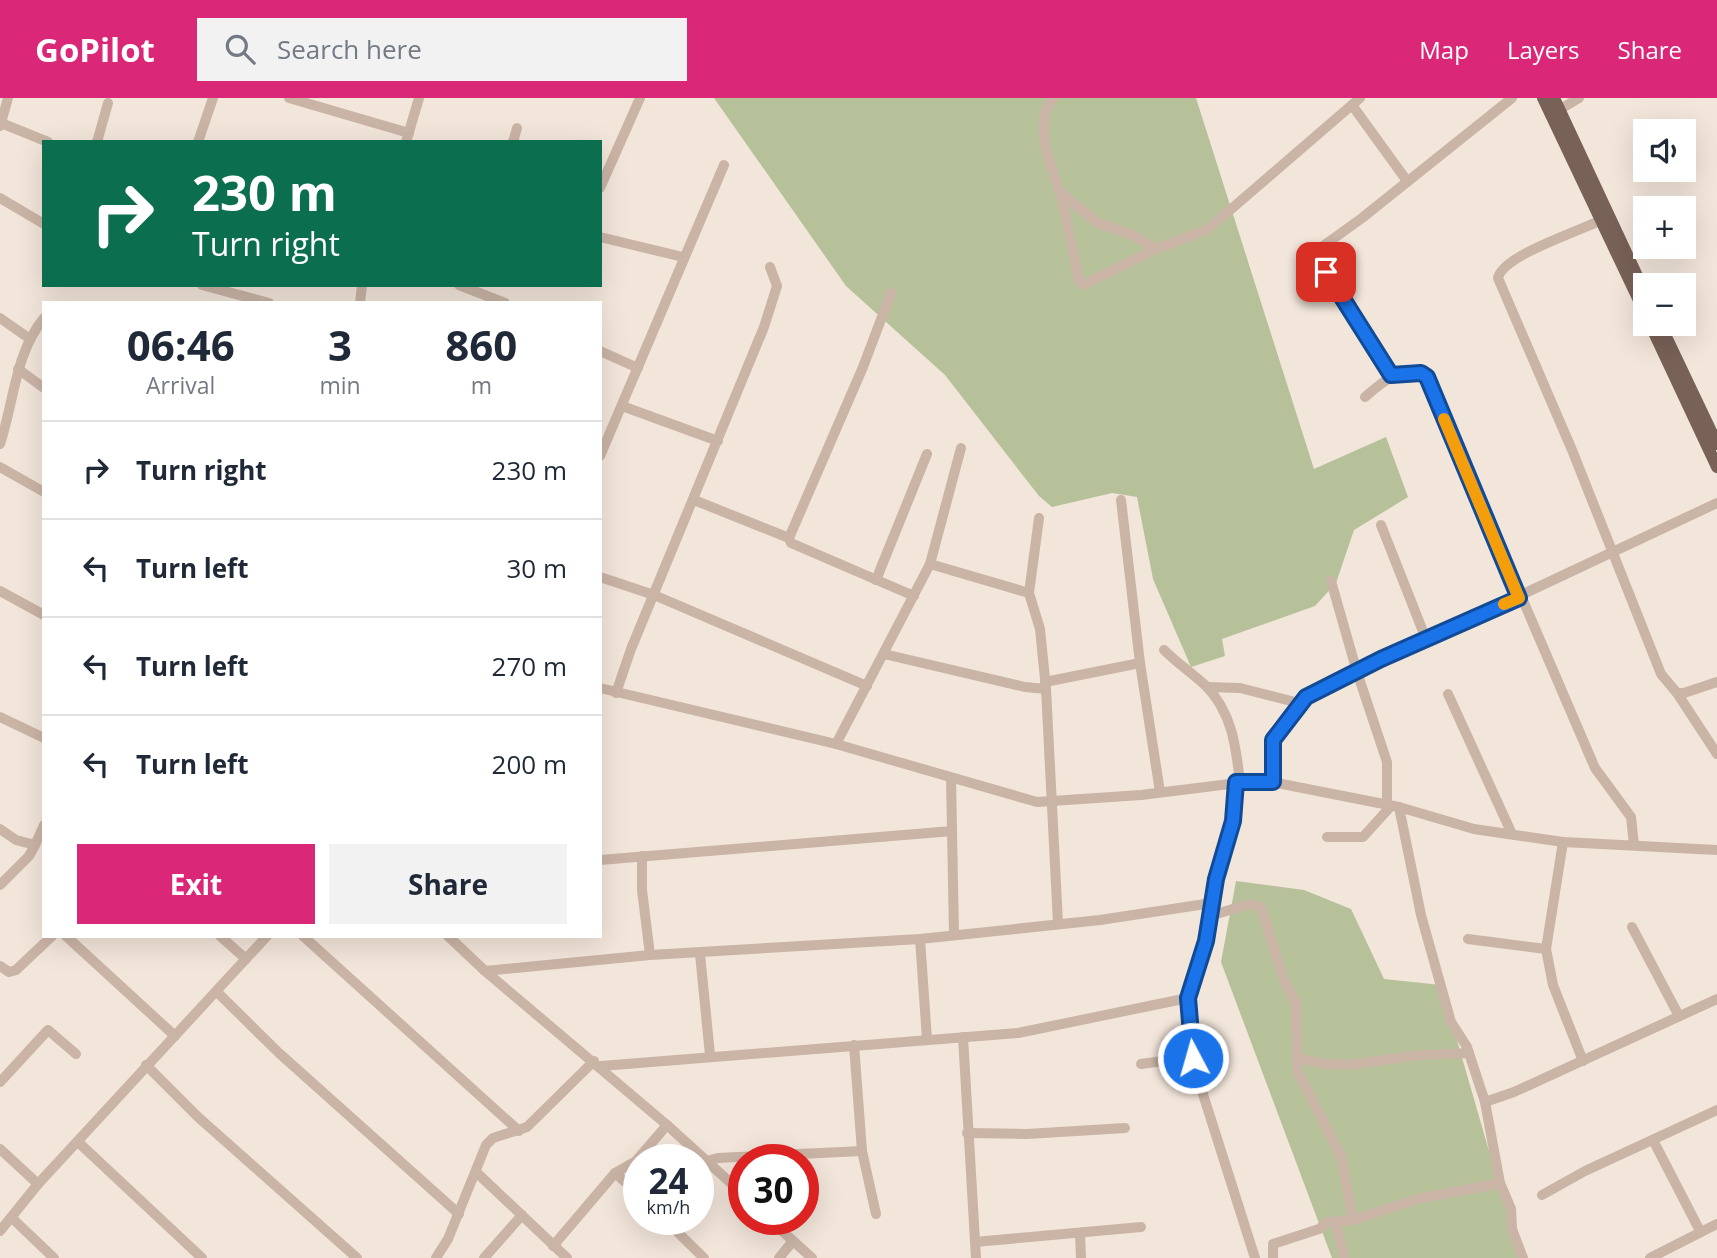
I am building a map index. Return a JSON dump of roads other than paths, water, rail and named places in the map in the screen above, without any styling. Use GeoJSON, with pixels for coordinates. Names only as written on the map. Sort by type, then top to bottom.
{"type":"FeatureCollection","features":[{"type":"Feature","properties":{"kind":"main road"},"geometry":{"type":"LineString","coordinates":[[1543,98],[1633,288]]}},
{"type":"Feature","properties":{"kind":"main road"},"geometry":{"type":"LineString","coordinates":[[1557,104],[1636,273]]}},
{"type":"Feature","properties":{"kind":"main road"},"geometry":{"type":"LineString","coordinates":[[1656,336],[1711,438]]}},
{"type":"Feature","properties":{"kind":"main road"},"geometry":{"type":"LineString","coordinates":[[1665,336],[1711,438],[1717,467]]}},
{"type":"Feature","properties":{"kind":"street"},"geometry":{"type":"LineString","coordinates":[[9,98],[1,124],[43,140]]}},
{"type":"Feature","properties":{"kind":"street"},"geometry":{"type":"LineString","coordinates":[[199,140],[213,98]]}},
{"type":"Feature","properties":{"kind":"street"},"geometry":{"type":"LineString","coordinates":[[289,98],[407,138],[419,98]]}},
{"type":"Feature","properties":{"kind":"street"},"geometry":{"type":"LineString","coordinates":[[602,184],[640,98]]}},
{"type":"Feature","properties":{"kind":"street"},"geometry":{"type":"LineString","coordinates":[[1053,98],[1045,116],[1050,168],[1060,193],[1083,285],[1156,249],[1208,229],[1356,102],[1407,181]]}},
{"type":"Feature","properties":{"kind":"street"},"geometry":{"type":"LineString","coordinates":[[1301,261],[1512,98]]}},
{"type":"Feature","properties":{"kind":"street"},"geometry":{"type":"LineString","coordinates":[[1557,104],[1579,98]]}},
{"type":"Feature","properties":{"kind":"street"},"geometry":{"type":"LineString","coordinates":[[98,140],[108,103]]}},
{"type":"Feature","properties":{"kind":"street"},"geometry":{"type":"LineString","coordinates":[[514,140],[517,128]]}},
{"type":"Feature","properties":{"kind":"street"},"geometry":{"type":"LineString","coordinates":[[602,451],[724,165]]}},
{"type":"Feature","properties":{"kind":"street"},"geometry":{"type":"LineString","coordinates":[[1060,193],[1098,223],[1133,235],[1156,249]]}},
{"type":"Feature","properties":{"kind":"street"},"geometry":{"type":"LineString","coordinates":[[0,198],[42,223]]}},
{"type":"Feature","properties":{"kind":"street"},"geometry":{"type":"LineString","coordinates":[[1601,220],[1537,247],[1503,268],[1499,278],[1572,450],[1661,674],[1677,693],[1717,754]]}},
{"type":"Feature","properties":{"kind":"street"},"geometry":{"type":"LineString","coordinates":[[602,237],[683,257]]}},
{"type":"Feature","properties":{"kind":"street"},"geometry":{"type":"LineString","coordinates":[[1313,253],[1391,375]]}},
{"type":"Feature","properties":{"kind":"street"},"geometry":{"type":"LineString","coordinates":[[615,693],[773,301],[777,286],[770,267]]}},
{"type":"Feature","properties":{"kind":"street"},"geometry":{"type":"LineString","coordinates":[[209,287],[262,301]]}},
{"type":"Feature","properties":{"kind":"street"},"geometry":{"type":"LineString","coordinates":[[464,287],[500,301]]}},
{"type":"Feature","properties":{"kind":"street"},"geometry":{"type":"LineString","coordinates":[[789,538],[863,367],[891,293]]}},
{"type":"Feature","properties":{"kind":"street"},"geometry":{"type":"LineString","coordinates":[[0,318],[30,339]]}},
{"type":"Feature","properties":{"kind":"street"},"geometry":{"type":"LineString","coordinates":[[0,444],[18,369],[30,339],[42,321]]}},
{"type":"Feature","properties":{"kind":"street"},"geometry":{"type":"LineString","coordinates":[[602,352],[638,368]]}},
{"type":"Feature","properties":{"kind":"street"},"geometry":{"type":"LineString","coordinates":[[18,369],[42,387]]}},
{"type":"Feature","properties":{"kind":"street"},"geometry":{"type":"LineString","coordinates":[[1365,397],[1391,375],[1421,373],[1427,377],[1519,598],[1595,768],[1631,817],[1634,845]]}},
{"type":"Feature","properties":{"kind":"street"},"geometry":{"type":"LineString","coordinates":[[622,406],[718,441]]}},
{"type":"Feature","properties":{"kind":"street"},"geometry":{"type":"LineString","coordinates":[[836,744],[930,565],[961,448]]}},
{"type":"Feature","properties":{"kind":"street"},"geometry":{"type":"LineString","coordinates":[[876,580],[927,454]]}},
{"type":"Feature","properties":{"kind":"street"},"geometry":{"type":"LineString","coordinates":[[0,467],[42,491]]}},
{"type":"Feature","properties":{"kind":"street"},"geometry":{"type":"LineString","coordinates":[[694,500],[789,538],[791,543],[914,596]]}},
{"type":"Feature","properties":{"kind":"street"},"geometry":{"type":"LineString","coordinates":[[1121,500],[1140,663],[1160,792]]}},
{"type":"Feature","properties":{"kind":"street"},"geometry":{"type":"LineString","coordinates":[[1273,782],[1273,740],[1299,703],[1357,672],[1717,503]]}},
{"type":"Feature","properties":{"kind":"street"},"geometry":{"type":"LineString","coordinates":[[1039,518],[1029,593],[1040,629],[1046,686],[1058,923]]}},
{"type":"Feature","properties":{"kind":"street"},"geometry":{"type":"LineString","coordinates":[[1381,525],[1426,639]]}},
{"type":"Feature","properties":{"kind":"street"},"geometry":{"type":"LineString","coordinates":[[930,565],[1029,593]]}},
{"type":"Feature","properties":{"kind":"street"},"geometry":{"type":"LineString","coordinates":[[602,579],[654,595],[867,686]]}},
{"type":"Feature","properties":{"kind":"street"},"geometry":{"type":"LineString","coordinates":[[1331,580],[1357,672],[1387,762],[1392,806],[1451,1022],[1469,1053],[1485,1102],[1500,1183],[1511,1209],[1513,1229],[1523,1258]]}},
{"type":"Feature","properties":{"kind":"street"},"geometry":{"type":"LineString","coordinates":[[0,591],[42,614]]}},
{"type":"Feature","properties":{"kind":"street"},"geometry":{"type":"LineString","coordinates":[[1164,650],[1207,687],[1228,718],[1238,782],[1233,821],[1212,903],[1206,941],[1188,998],[1193,1058],[1255,1258]]}},
{"type":"Feature","properties":{"kind":"street"},"geometry":{"type":"LineString","coordinates":[[884,654],[1025,687],[1046,686],[1140,663]]}},
{"type":"Feature","properties":{"kind":"street"},"geometry":{"type":"LineString","coordinates":[[1677,693],[1717,682]]}},
{"type":"Feature","properties":{"kind":"street"},"geometry":{"type":"LineString","coordinates":[[1207,687],[1240,688],[1299,703]]}},
{"type":"Feature","properties":{"kind":"street"},"geometry":{"type":"LineString","coordinates":[[602,689],[836,744],[1037,802],[1051,803],[1238,782],[1273,782],[1392,806],[1474,829],[1563,842],[1716,853]]}},
{"type":"Feature","properties":{"kind":"street"},"geometry":{"type":"LineString","coordinates":[[1448,694],[1512,834]]}},
{"type":"Feature","properties":{"kind":"street"},"geometry":{"type":"LineString","coordinates":[[0,717],[42,737]]}},
{"type":"Feature","properties":{"kind":"street"},"geometry":{"type":"LineString","coordinates":[[951,778],[954,935]]}},
{"type":"Feature","properties":{"kind":"street"},"geometry":{"type":"LineString","coordinates":[[1327,837],[1363,837],[1392,806]]}},
{"type":"Feature","properties":{"kind":"street"},"geometry":{"type":"LineString","coordinates":[[0,829],[16,840],[35,845]]}},
{"type":"Feature","properties":{"kind":"street"},"geometry":{"type":"LineString","coordinates":[[0,885],[29,856],[42,829]]}},
{"type":"Feature","properties":{"kind":"street"},"geometry":{"type":"LineString","coordinates":[[602,860],[952,831]]}},
{"type":"Feature","properties":{"kind":"street"},"geometry":{"type":"LineString","coordinates":[[1563,842],[1546,949],[1553,985],[1583,1061]]}},
{"type":"Feature","properties":{"kind":"street"},"geometry":{"type":"LineString","coordinates":[[642,856],[642,890],[650,955]]}},
{"type":"Feature","properties":{"kind":"street"},"geometry":{"type":"LineString","coordinates":[[485,971],[650,955],[920,939],[1212,903]]}},
{"type":"Feature","properties":{"kind":"street"},"geometry":{"type":"LineString","coordinates":[[1210,916],[1249,904],[1261,907],[1283,980],[1296,1003],[1298,1072],[1341,1156],[1353,1220]]}},
{"type":"Feature","properties":{"kind":"street"},"geometry":{"type":"LineString","coordinates":[[1632,927],[1679,1016]]}},
{"type":"Feature","properties":{"kind":"street"},"geometry":{"type":"LineString","coordinates":[[0,966],[9,972],[16,970],[50,938]]}},
{"type":"Feature","properties":{"kind":"street"},"geometry":{"type":"LineString","coordinates":[[68,938],[175,1036]]}},
{"type":"Feature","properties":{"kind":"street"},"geometry":{"type":"LineString","coordinates":[[222,938],[246,959]]}},
{"type":"Feature","properties":{"kind":"street"},"geometry":{"type":"LineString","coordinates":[[0,1231],[146,1065],[265,938]]}},
{"type":"Feature","properties":{"kind":"street"},"geometry":{"type":"LineString","coordinates":[[305,938],[519,1131]]}},
{"type":"Feature","properties":{"kind":"street"},"geometry":{"type":"LineString","coordinates":[[450,938],[485,971],[688,1144]]}},
{"type":"Feature","properties":{"kind":"street"},"geometry":{"type":"LineString","coordinates":[[920,939],[927,1039]]}},
{"type":"Feature","properties":{"kind":"street"},"geometry":{"type":"LineString","coordinates":[[1468,939],[1546,949]]}},
{"type":"Feature","properties":{"kind":"street"},"geometry":{"type":"LineString","coordinates":[[700,954],[710,1055]]}},
{"type":"Feature","properties":{"kind":"street"},"geometry":{"type":"LineString","coordinates":[[217,992],[279,1053],[460,1214]]}},
{"type":"Feature","properties":{"kind":"street"},"geometry":{"type":"LineString","coordinates":[[436,1258],[460,1214],[486,1146],[493,1138],[527,1127],[597,1064],[1017,1033],[1188,998]]}},
{"type":"Feature","properties":{"kind":"street"},"geometry":{"type":"LineString","coordinates":[[1485,1102],[1583,1061],[1717,999]]}},
{"type":"Feature","properties":{"kind":"street"},"geometry":{"type":"LineString","coordinates":[[0,1082],[48,1030],[76,1054]]}},
{"type":"Feature","properties":{"kind":"street"},"geometry":{"type":"LineString","coordinates":[[964,1037],[967,1133],[976,1258]]}},
{"type":"Feature","properties":{"kind":"street"},"geometry":{"type":"LineString","coordinates":[[854,1045],[862,1151],[876,1214]]}},
{"type":"Feature","properties":{"kind":"street"},"geometry":{"type":"LineString","coordinates":[[1296,1057],[1330,1066],[1380,1063],[1409,1056],[1469,1053]]}},
{"type":"Feature","properties":{"kind":"street"},"geometry":{"type":"LineString","coordinates":[[1140,1065],[1193,1058]]}},
{"type":"Feature","properties":{"kind":"street"},"geometry":{"type":"LineString","coordinates":[[146,1065],[207,1125],[358,1258]]}},
{"type":"Feature","properties":{"kind":"street"},"geometry":{"type":"LineString","coordinates":[[1542,1195],[1717,1110]]}},
{"type":"Feature","properties":{"kind":"street"},"geometry":{"type":"LineString","coordinates":[[553,1246],[615,1173],[636,1161],[667,1125]]}},
{"type":"Feature","properties":{"kind":"street"},"geometry":{"type":"LineString","coordinates":[[967,1133],[1035,1134],[1125,1128]]}},
{"type":"Feature","properties":{"kind":"street"},"geometry":{"type":"LineString","coordinates":[[1653,1140],[1700,1231]]}},
{"type":"Feature","properties":{"kind":"street"},"geometry":{"type":"LineString","coordinates":[[78,1142],[202,1258]]}},
{"type":"Feature","properties":{"kind":"street"},"geometry":{"type":"LineString","coordinates":[[0,1149],[38,1185]]}},
{"type":"Feature","properties":{"kind":"street"},"geometry":{"type":"LineString","coordinates":[[714,1159],[862,1151]]}},
{"type":"Feature","properties":{"kind":"street"},"geometry":{"type":"LineString","coordinates":[[714,1167],[728,1180]]}},
{"type":"Feature","properties":{"kind":"street"},"geometry":{"type":"LineString","coordinates":[[476,1172],[567,1258]]}},
{"type":"Feature","properties":{"kind":"street"},"geometry":{"type":"LineString","coordinates":[[615,1173],[623,1180]]}},
{"type":"Feature","properties":{"kind":"street"},"geometry":{"type":"LineString","coordinates":[[1273,1258],[1273,1244],[1319,1229],[1328,1222],[1353,1220],[1418,1199],[1500,1183]]}},
{"type":"Feature","properties":{"kind":"street"},"geometry":{"type":"LineString","coordinates":[[484,1258],[522,1215]]}},
{"type":"Feature","properties":{"kind":"street"},"geometry":{"type":"LineString","coordinates":[[12,1218],[54,1258]]}},
{"type":"Feature","properties":{"kind":"street"},"geometry":{"type":"LineString","coordinates":[[1336,1222],[1344,1258]]}},
{"type":"Feature","properties":{"kind":"street"},"geometry":{"type":"LineString","coordinates":[[1653,1258],[1717,1224]]}},
{"type":"Feature","properties":{"kind":"street"},"geometry":{"type":"LineString","coordinates":[[975,1242],[1141,1227]]}},
{"type":"Feature","properties":{"kind":"street"},"geometry":{"type":"LineString","coordinates":[[1080,1233],[1081,1258]]}},
{"type":"Feature","properties":{"kind":"street"},"geometry":{"type":"LineString","coordinates":[[680,1235],[704,1258]]}},
{"type":"Feature","properties":{"kind":"street"},"geometry":{"type":"LineString","coordinates":[[787,1235],[812,1258]]}},
{"type":"Feature","properties":{"kind":"street"},"geometry":{"type":"LineString","coordinates":[[779,1258],[793,1241]]}}]}
